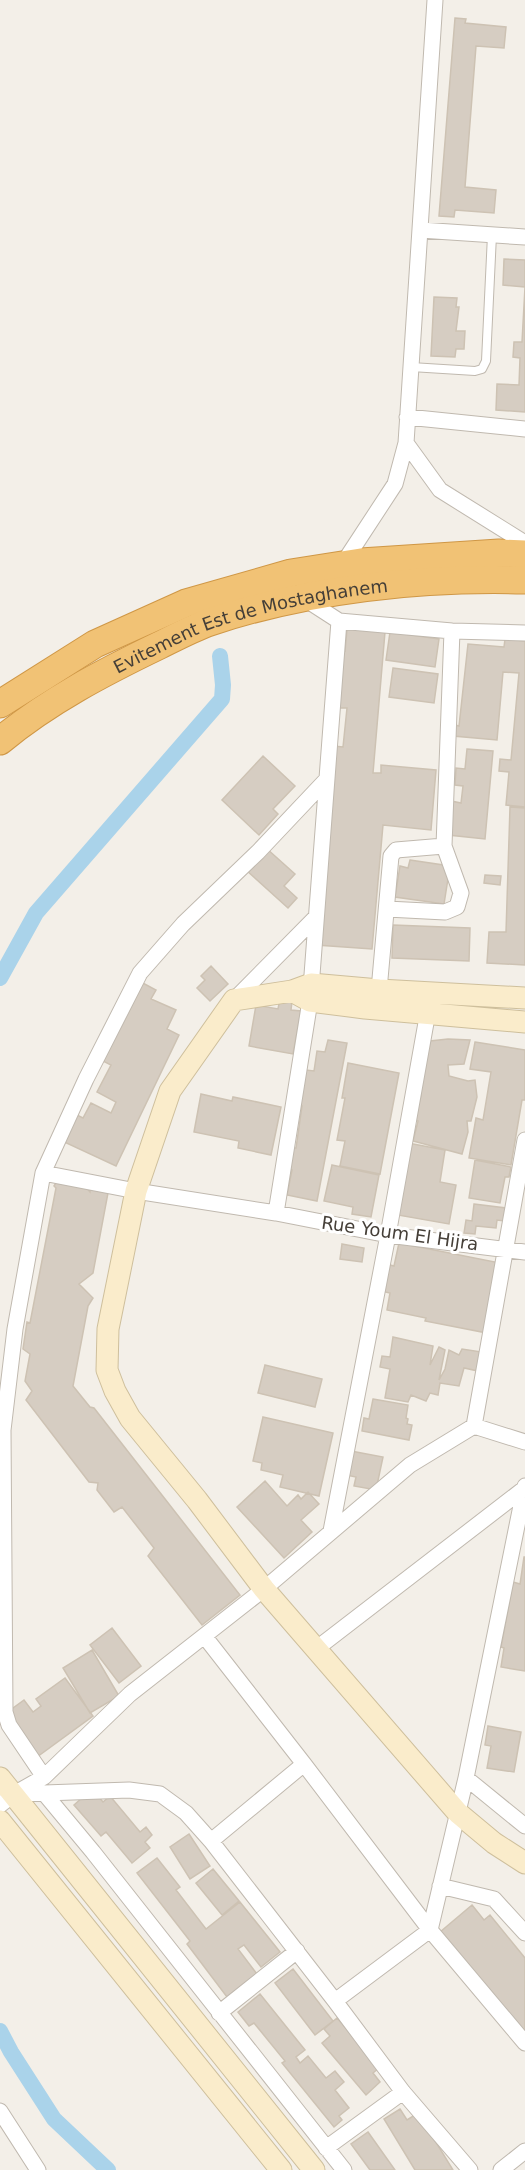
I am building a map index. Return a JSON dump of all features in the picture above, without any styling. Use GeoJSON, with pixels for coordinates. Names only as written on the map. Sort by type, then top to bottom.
{"type":"FeatureCollection","features":[{"type":"Feature","properties":{"kind":"highway","name":"Evitement Est de Mostaghanem"},"geometry":{"type":"LineString","coordinates":[[0,704],[95,644],[186,603],[291,573],[342,565],[429,557],[499,553],[525,554]]}},
{"type":"Feature","properties":{"kind":"highway","name":"Evitement Est de Mostaghanem"},"geometry":{"type":"LineString","coordinates":[[0,741],[21,724],[76,688],[208,622],[270,605],[367,587],[486,579],[525,580]]}},
{"type":"Feature","properties":{"kind":"street"},"geometry":{"type":"LineString","coordinates":[[342,565],[395,484],[406,443],[435,0]]}},
{"type":"Feature","properties":{"kind":"street"},"geometry":{"type":"LineString","coordinates":[[420,230],[525,237]]}},
{"type":"Feature","properties":{"kind":"street"},"geometry":{"type":"LineString","coordinates":[[407,417],[525,429]]}},
{"type":"Feature","properties":{"kind":"street"},"geometry":{"type":"LineString","coordinates":[[406,443],[440,490],[525,543]]}},
{"type":"Feature","properties":{"kind":"street"},"geometry":{"type":"LineString","coordinates":[[305,598],[339,621],[452,631],[525,633]]}},
{"type":"Feature","properties":{"kind":"street"},"geometry":{"type":"LineString","coordinates":[[276,1213],[304,992],[316,917],[339,621]]}},
{"type":"Feature","properties":{"kind":"street"},"geometry":{"type":"LineString","coordinates":[[387,909],[445,912],[457,907],[461,893],[444,846],[452,631]]}},
{"type":"Feature","properties":{"kind":"street"},"geometry":{"type":"LineString","coordinates":[[44,1777],[9,1725],[5,1712],[3,1442],[15,1329],[43,1173],[86,1079],[140,973],[183,924],[258,852],[326,780]]}},
{"type":"Feature","properties":{"kind":"street"},"geometry":{"type":"LineString","coordinates":[[379,990],[392,856],[396,850],[444,846]]}},
{"type":"Feature","properties":{"kind":"street"},"geometry":{"type":"LineString","coordinates":[[316,917],[234,1000],[170,1091],[136,1191],[108,1329],[107,1370],[115,1391],[130,1418],[197,1500],[264,1589],[458,1813],[494,1843],[525,1863]]}},
{"type":"Feature","properties":{"kind":"street"},"geometry":{"type":"LineString","coordinates":[[234,1000],[304,992],[379,990],[525,998]]}},
{"type":"Feature","properties":{"kind":"street"},"geometry":{"type":"LineString","coordinates":[[304,992],[428,1014],[525,1022]]}},
{"type":"Feature","properties":{"kind":"street"},"geometry":{"type":"LineString","coordinates":[[331,1531],[388,1235],[430,993]]}},
{"type":"Feature","properties":{"kind":"street"},"geometry":{"type":"LineString","coordinates":[[7,1800],[44,1777],[130,1694],[264,1589],[410,1465],[474,1426],[525,1140]]}},
{"type":"Feature","properties":{"kind":"street","name":"Rue Youm El Hijra"},"geometry":{"type":"LineString","coordinates":[[43,1173],[136,1191],[276,1213],[388,1235],[525,1252]]}},
{"type":"Feature","properties":{"kind":"street"},"geometry":{"type":"LineString","coordinates":[[474,1426],[525,1442]]}},
{"type":"Feature","properties":{"kind":"street"},"geometry":{"type":"LineString","coordinates":[[316,1649],[525,1487]]}},
{"type":"Feature","properties":{"kind":"street"},"geometry":{"type":"LineString","coordinates":[[335,2001],[430,1930],[466,1778],[525,1487]]}},
{"type":"Feature","properties":{"kind":"street"},"geometry":{"type":"LineString","coordinates":[[205,1637],[430,1930],[525,2043]]}},
{"type":"Feature","properties":{"kind":"street"},"geometry":{"type":"LineString","coordinates":[[211,1841],[304,1764]]}},
{"type":"Feature","properties":{"kind":"street"},"geometry":{"type":"LineString","coordinates":[[0,1778],[7,1800],[314,2170]]}},
{"type":"Feature","properties":{"kind":"street"},"geometry":{"type":"LineString","coordinates":[[466,1778],[525,1826]]}},
{"type":"Feature","properties":{"kind":"street"},"geometry":{"type":"LineString","coordinates":[[7,1800],[44,1793],[129,1790],[160,1794],[186,1813],[211,1841],[297,1951],[403,2092],[470,2170]]}},
{"type":"Feature","properties":{"kind":"street"},"geometry":{"type":"LineString","coordinates":[[44,1793],[344,2170]]}},
{"type":"Feature","properties":{"kind":"street"},"geometry":{"type":"LineString","coordinates":[[0,1821],[281,2170]]}},
{"type":"Feature","properties":{"kind":"street"},"geometry":{"type":"LineString","coordinates":[[440,1886],[494,1899],[525,1933]]}},
{"type":"Feature","properties":{"kind":"street"},"geometry":{"type":"LineString","coordinates":[[219,2013],[297,1951]]}},
{"type":"Feature","properties":{"kind":"street"},"geometry":{"type":"LineString","coordinates":[[326,2148],[403,2092]]}},
{"type":"Feature","properties":{"kind":"street"},"geometry":{"type":"LineString","coordinates":[[0,2111],[38,2170]]}},
{"type":"Feature","properties":{"kind":"street"},"geometry":{"type":"LineString","coordinates":[[501,2170],[525,2151]]}},
{"type":"Feature","properties":{"kind":"lane"},"geometry":{"type":"LineString","coordinates":[[411,367],[475,371],[482,369],[486,362],[492,235]]}},
{"type":"Feature","properties":{"kind":"building"},"geometry":{"type":"Polygon","coordinates":[[[455,18],[466,19],[465,23],[506,27],[504,48],[476,46],[465,187],[496,190],[494,213],[455,210],[454,217],[439,216],[455,18]]]}},
{"type":"Feature","properties":{"kind":"building"},"geometry":{"type":"Polygon","coordinates":[[[504,259],[525,260],[525,287],[503,285],[504,259]]]}},
{"type":"Feature","properties":{"kind":"building"},"geometry":{"type":"Polygon","coordinates":[[[525,287],[525,412],[496,410],[497,384],[519,385],[520,358],[513,357],[514,342],[522,342],[525,287]]]}},
{"type":"Feature","properties":{"kind":"building"},"geometry":{"type":"Polygon","coordinates":[[[434,297],[457,298],[456,307],[459,307],[456,331],[465,331],[464,349],[456,349],[455,357],[431,356],[434,297]]]}},
{"type":"Feature","properties":{"kind":"building"},"geometry":{"type":"Polygon","coordinates":[[[347,629],[385,632],[373,773],[381,773],[381,765],[436,770],[431,830],[383,825],[372,949],[316,945],[334,746],[343,747],[347,708],[338,708],[347,629]]]}},
{"type":"Feature","properties":{"kind":"building"},"geometry":{"type":"Polygon","coordinates":[[[390,632],[439,639],[435,667],[386,660],[390,632]]]}},
{"type":"Feature","properties":{"kind":"building"},"geometry":{"type":"Polygon","coordinates":[[[505,639],[525,641],[525,807],[506,805],[509,772],[499,771],[500,759],[511,760],[519,673],[503,672],[497,740],[453,736],[455,725],[459,726],[468,644],[504,647],[505,639]]]}},
{"type":"Feature","properties":{"kind":"building"},"geometry":{"type":"Polygon","coordinates":[[[393,668],[438,674],[434,703],[389,697],[393,668]]]}},
{"type":"Feature","properties":{"kind":"building"},"geometry":{"type":"Polygon","coordinates":[[[467,749],[493,751],[485,839],[448,835],[451,801],[461,803],[463,786],[455,785],[456,768],[465,769],[467,749]]]}},
{"type":"Feature","properties":{"kind":"building"},"geometry":{"type":"Polygon","coordinates":[[[263,756],[295,786],[273,809],[278,814],[259,835],[222,800],[263,756]]]}},
{"type":"Feature","properties":{"kind":"building"},"geometry":{"type":"Polygon","coordinates":[[[510,807],[525,808],[525,965],[487,963],[489,932],[506,932],[510,807]]]}},
{"type":"Feature","properties":{"kind":"building"},"geometry":{"type":"Polygon","coordinates":[[[266,848],[295,874],[284,886],[297,898],[288,908],[246,870],[266,848]]]}},
{"type":"Feature","properties":{"kind":"building"},"geometry":{"type":"Polygon","coordinates":[[[410,860],[450,866],[444,904],[395,897],[400,866],[408,868],[410,860]]]}},
{"type":"Feature","properties":{"kind":"building"},"geometry":{"type":"Polygon","coordinates":[[[485,875],[501,876],[500,885],[484,883],[485,875]]]}},
{"type":"Feature","properties":{"kind":"building"},"geometry":{"type":"Polygon","coordinates":[[[393,925],[470,928],[469,961],[392,958],[393,925]]]}},
{"type":"Feature","properties":{"kind":"building"},"geometry":{"type":"Polygon","coordinates":[[[211,966],[228,984],[210,1001],[197,988],[205,980],[201,976],[211,966]]]}},
{"type":"Feature","properties":{"kind":"building"},"geometry":{"type":"Polygon","coordinates":[[[139,981],[156,990],[151,999],[176,1010],[167,1029],[179,1035],[116,1166],[62,1141],[75,1114],[83,1118],[91,1103],[111,1113],[116,1102],[97,1092],[111,1065],[101,1060],[139,981]]]}},
{"type":"Feature","properties":{"kind":"building"},"geometry":{"type":"Polygon","coordinates":[[[280,999],[292,1001],[291,1010],[301,1011],[293,1054],[249,1046],[256,1005],[278,1009],[280,999]]]}},
{"type":"Feature","properties":{"kind":"building"},"geometry":{"type":"Polygon","coordinates":[[[328,1040],[347,1043],[317,1201],[287,1195],[292,1170],[286,1168],[290,1148],[296,1148],[302,1106],[299,1106],[306,1070],[314,1071],[317,1051],[325,1052],[328,1040]]]}},
{"type":"Feature","properties":{"kind":"building"},"geometry":{"type":"Polygon","coordinates":[[[470,1040],[464,1064],[448,1065],[449,1076],[468,1081],[475,1080],[477,1097],[471,1121],[467,1121],[468,1132],[462,1154],[413,1141],[418,1121],[411,1119],[421,1096],[419,1075],[430,1041],[470,1040]]]}},
{"type":"Feature","properties":{"kind":"building"},"geometry":{"type":"Polygon","coordinates":[[[475,1042],[525,1050],[525,1100],[522,1100],[511,1165],[469,1158],[476,1118],[483,1120],[491,1072],[470,1069],[475,1042]]]}},
{"type":"Feature","properties":{"kind":"building"},"geometry":{"type":"Polygon","coordinates":[[[348,1063],[399,1073],[380,1174],[340,1166],[345,1141],[337,1140],[345,1098],[342,1098],[348,1063]]]}},
{"type":"Feature","properties":{"kind":"building"},"geometry":{"type":"Polygon","coordinates":[[[201,1094],[232,1101],[233,1097],[281,1107],[271,1155],[238,1148],[239,1141],[194,1132],[201,1094]]]}},
{"type":"Feature","properties":{"kind":"building"},"geometry":{"type":"Polygon","coordinates":[[[408,1143],[445,1150],[440,1182],[456,1185],[449,1224],[392,1214],[408,1143]]]}},
{"type":"Feature","properties":{"kind":"building"},"geometry":{"type":"Polygon","coordinates":[[[475,1160],[511,1167],[509,1177],[505,1177],[500,1203],[469,1198],[475,1160]]]}},
{"type":"Feature","properties":{"kind":"building"},"geometry":{"type":"Polygon","coordinates":[[[332,1165],[379,1175],[371,1217],[352,1214],[353,1207],[324,1201],[332,1165]]]}},
{"type":"Feature","properties":{"kind":"building"},"geometry":{"type":"Polygon","coordinates":[[[57,1181],[85,1186],[90,1192],[91,1184],[108,1193],[93,1273],[79,1284],[93,1298],[88,1306],[73,1386],[90,1407],[94,1408],[240,1595],[202,1625],[148,1556],[154,1548],[122,1507],[114,1512],[97,1490],[98,1483],[89,1482],[26,1400],[32,1391],[25,1381],[30,1354],[23,1349],[56,1188],[54,1186],[57,1181]]]}},
{"type":"Feature","properties":{"kind":"building"},"geometry":{"type":"Polygon","coordinates":[[[474,1204],[506,1208],[504,1221],[497,1220],[496,1228],[476,1226],[475,1234],[464,1233],[466,1220],[472,1221],[474,1204]]]}},
{"type":"Feature","properties":{"kind":"building"},"geometry":{"type":"Polygon","coordinates":[[[399,1243],[500,1263],[487,1333],[425,1321],[426,1318],[387,1310],[390,1293],[381,1291],[386,1264],[394,1266],[399,1243]]]}},
{"type":"Feature","properties":{"kind":"building"},"geometry":{"type":"Polygon","coordinates":[[[342,1244],[364,1248],[362,1262],[340,1259],[342,1244]]]}},
{"type":"Feature","properties":{"kind":"building"},"geometry":{"type":"Polygon","coordinates":[[[393,1337],[433,1346],[430,1365],[439,1347],[445,1350],[439,1380],[445,1369],[449,1350],[459,1355],[462,1349],[482,1352],[478,1371],[464,1368],[459,1386],[440,1383],[438,1395],[430,1393],[426,1401],[411,1395],[408,1402],[385,1398],[390,1369],[380,1367],[382,1356],[390,1357],[393,1337]]]}},
{"type":"Feature","properties":{"kind":"building"},"geometry":{"type":"Polygon","coordinates":[[[265,1365],[322,1379],[315,1407],[258,1393],[265,1365]]]}},
{"type":"Feature","properties":{"kind":"building"},"geometry":{"type":"Polygon","coordinates":[[[373,1399],[408,1405],[407,1424],[412,1425],[409,1440],[362,1431],[364,1418],[369,1419],[373,1399]]]}},
{"type":"Feature","properties":{"kind":"building"},"geometry":{"type":"Polygon","coordinates":[[[263,1417],[333,1433],[319,1496],[280,1487],[283,1475],[261,1470],[262,1463],[253,1461],[263,1417]]]}},
{"type":"Feature","properties":{"kind":"building"},"geometry":{"type":"Polygon","coordinates":[[[351,1451],[383,1457],[376,1490],[354,1486],[356,1477],[346,1475],[351,1451]]]}},
{"type":"Feature","properties":{"kind":"building"},"geometry":{"type":"Polygon","coordinates":[[[265,1481],[287,1506],[298,1495],[301,1499],[308,1492],[319,1504],[301,1520],[312,1532],[284,1558],[237,1507],[265,1481]]]}},
{"type":"Feature","properties":{"kind":"building"},"geometry":{"type":"Polygon","coordinates":[[[524,1557],[525,1671],[501,1667],[504,1648],[501,1647],[513,1582],[520,1584],[524,1557]]]}},
{"type":"Feature","properties":{"kind":"building"},"geometry":{"type":"Polygon","coordinates":[[[112,1628],[141,1666],[119,1683],[90,1645],[112,1628]]]}},
{"type":"Feature","properties":{"kind":"building"},"geometry":{"type":"Polygon","coordinates":[[[92,1650],[119,1696],[90,1713],[63,1668],[92,1650]]]}},
{"type":"Feature","properties":{"kind":"building"},"geometry":{"type":"Polygon","coordinates":[[[65,1678],[93,1716],[37,1757],[5,1714],[24,1700],[33,1712],[41,1706],[36,1699],[65,1678]]]}},
{"type":"Feature","properties":{"kind":"building"},"geometry":{"type":"Polygon","coordinates":[[[488,1726],[521,1732],[514,1772],[487,1768],[491,1746],[485,1745],[488,1726]]]}},
{"type":"Feature","properties":{"kind":"building"},"geometry":{"type":"Polygon","coordinates":[[[92,1789],[103,1802],[110,1796],[140,1832],[146,1827],[152,1835],[145,1842],[150,1848],[132,1863],[106,1832],[101,1836],[74,1805],[92,1789]]]}},
{"type":"Feature","properties":{"kind":"building"},"geometry":{"type":"Polygon","coordinates":[[[189,1834],[210,1866],[190,1879],[170,1847],[189,1834]]]}},
{"type":"Feature","properties":{"kind":"building"},"geometry":{"type":"Polygon","coordinates":[[[157,1858],[180,1887],[176,1890],[206,1929],[240,1902],[280,1952],[261,1967],[244,1945],[238,1949],[257,1974],[227,1997],[187,1944],[190,1941],[137,1873],[157,1858]]]}},
{"type":"Feature","properties":{"kind":"building"},"geometry":{"type":"Polygon","coordinates":[[[213,1869],[239,1901],[222,1915],[196,1883],[213,1869]]]}},
{"type":"Feature","properties":{"kind":"building"},"geometry":{"type":"Polygon","coordinates":[[[472,1905],[484,1920],[490,1915],[525,1958],[525,2032],[440,1932],[472,1905]]]}},
{"type":"Feature","properties":{"kind":"building"},"geometry":{"type":"Polygon","coordinates":[[[293,1969],[333,2021],[315,2035],[275,1983],[293,1969]]]}},
{"type":"Feature","properties":{"kind":"building"},"geometry":{"type":"Polygon","coordinates":[[[260,1994],[305,2050],[296,2057],[300,2063],[308,2056],[326,2078],[335,2071],[344,2082],[335,2090],[349,2108],[339,2116],[342,2120],[334,2127],[282,2063],[285,2061],[254,2023],[249,2026],[238,2012],[260,1994]]]}},
{"type":"Feature","properties":{"kind":"building"},"geometry":{"type":"Polygon","coordinates":[[[337,2018],[380,2067],[373,2073],[380,2082],[366,2095],[322,2043],[330,2036],[324,2029],[337,2018]]]}},
{"type":"Feature","properties":{"kind":"building"},"geometry":{"type":"Polygon","coordinates":[[[400,2109],[407,2120],[418,2113],[453,2170],[415,2170],[384,2119],[400,2109]]]}},
{"type":"Feature","properties":{"kind":"building"},"geometry":{"type":"Polygon","coordinates":[[[368,2132],[395,2170],[370,2170],[351,2144],[368,2132]]]}},
{"type":"Feature","properties":{"kind":"waterway"},"geometry":{"type":"LineString","coordinates":[[0,978],[36,913],[222,699],[220,656]]}},
{"type":"Feature","properties":{"kind":"waterway"},"geometry":{"type":"LineString","coordinates":[[0,2031],[54,2119],[108,2170]]}}]}
